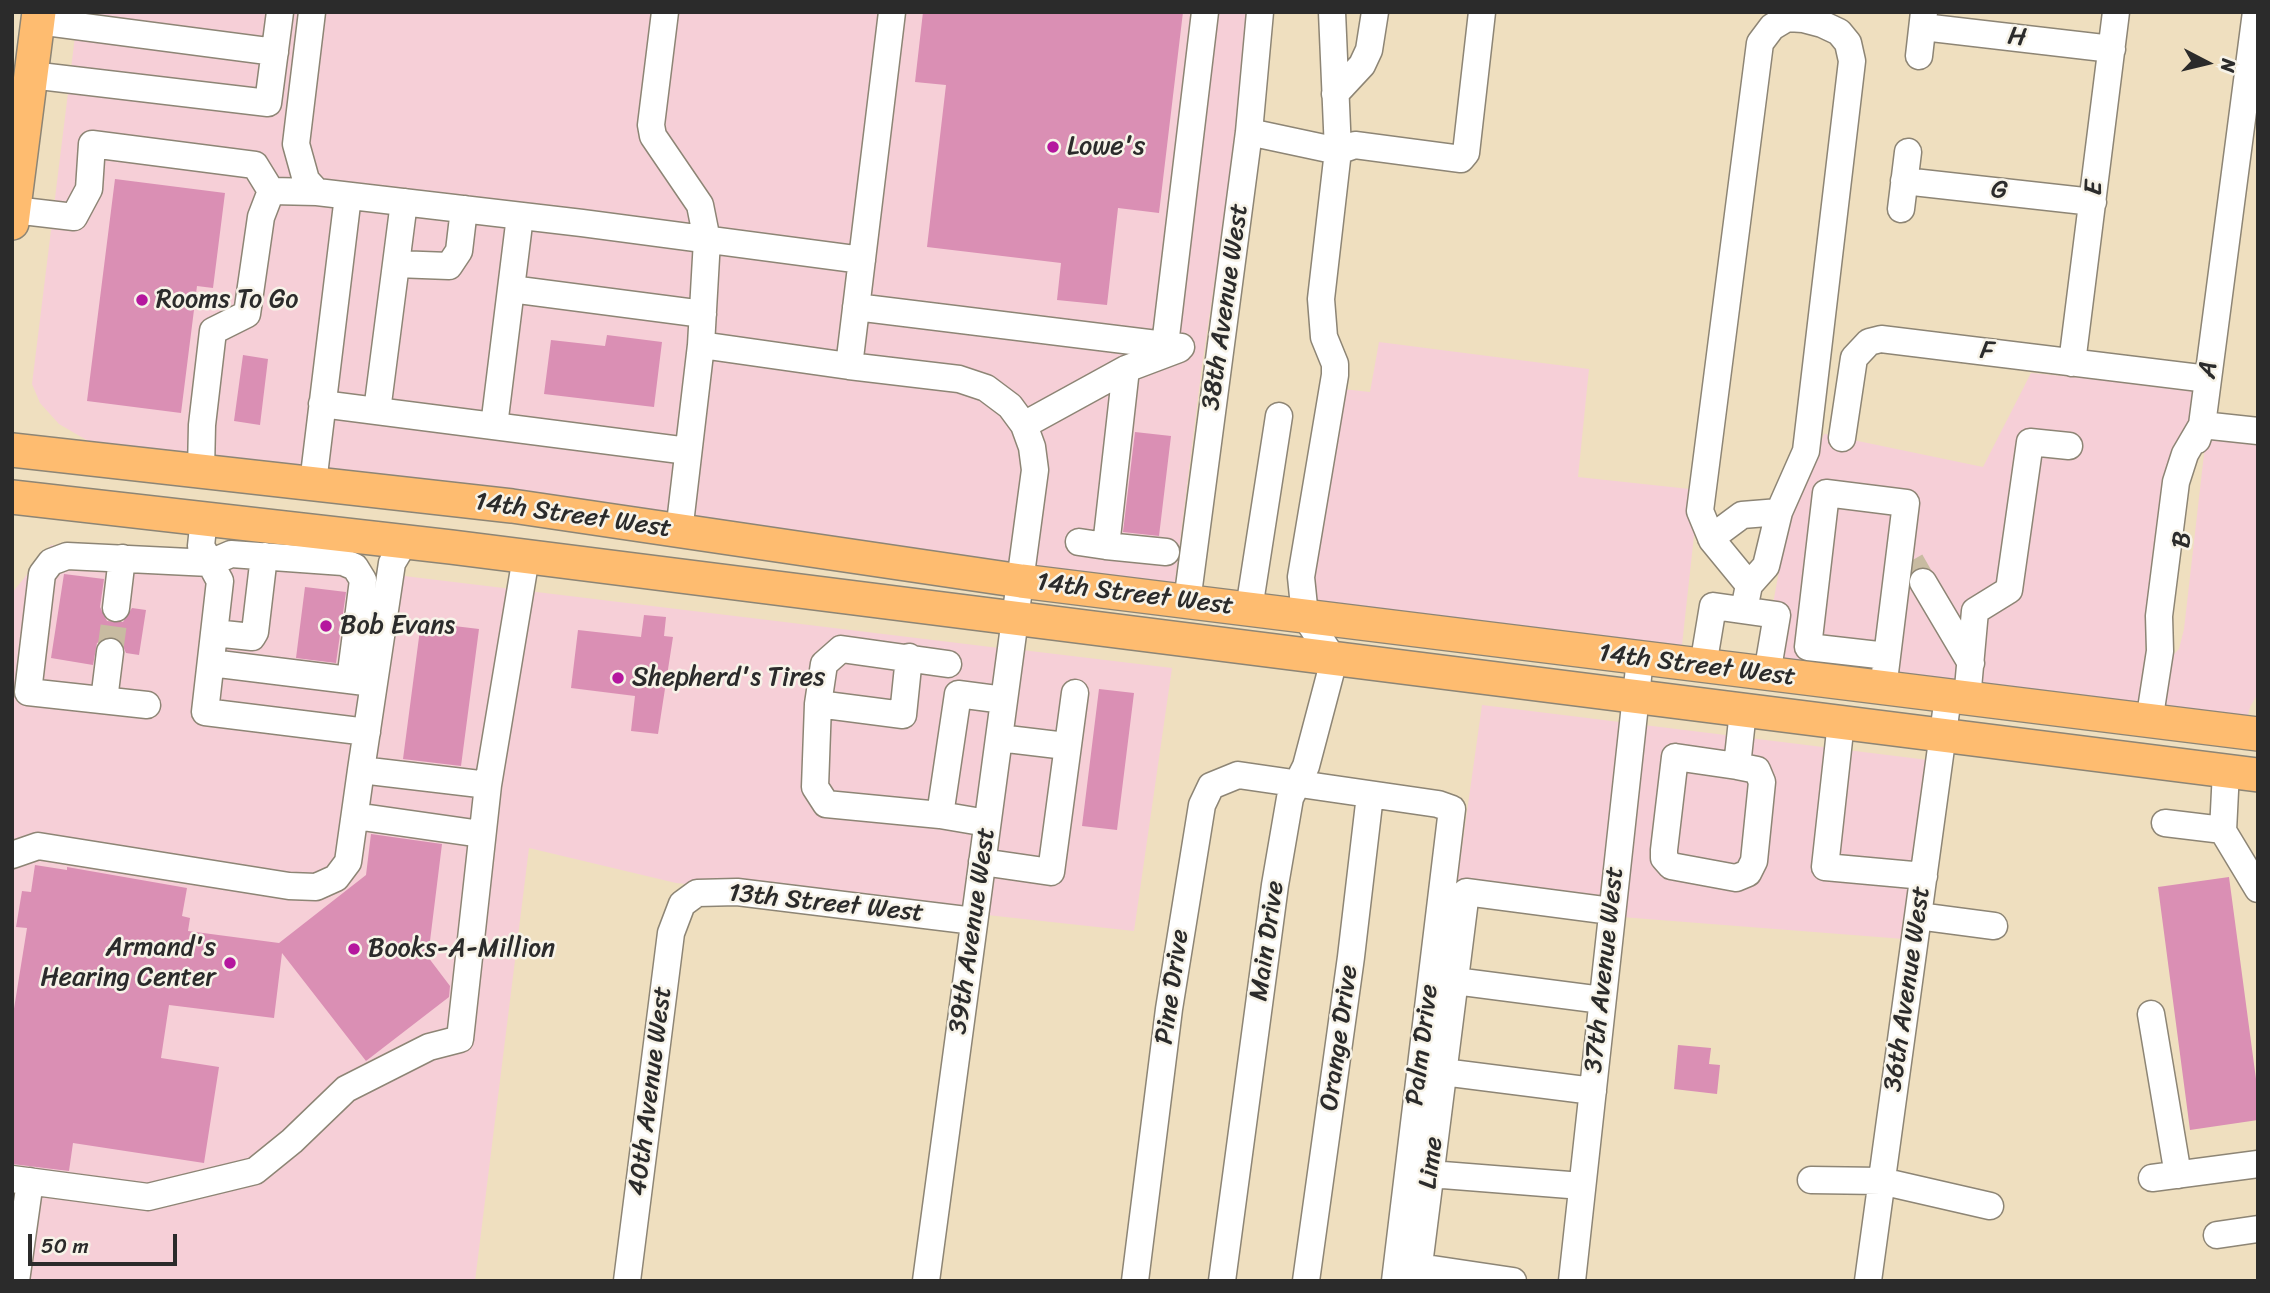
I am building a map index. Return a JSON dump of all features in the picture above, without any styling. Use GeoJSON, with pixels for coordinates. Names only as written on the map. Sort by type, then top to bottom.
{"type":"FeatureCollection","features":[{"type":"Feature","properties":{"kind":"main road"},"geometry":{"type":"LineString","coordinates":[[13,217],[39,16]]}},
{"type":"Feature","properties":{"kind":"main road","name":"14th Street West"},"geometry":{"type":"LineString","coordinates":[[12,450],[313,482],[1021,581],[2149,722],[2257,731]]}},
{"type":"Feature","properties":{"kind":"main road","name":"14th Street West"},"geometry":{"type":"LineString","coordinates":[[12,497],[526,556],[2242,773]]}},
{"type":"Feature","properties":{"kind":"main road"},"geometry":{"type":"LineString","coordinates":[[404,542],[419,525],[432,518],[502,522],[617,523]]}},
{"type":"Feature","properties":{"kind":"street"},"geometry":{"type":"LineString","coordinates":[[31,75],[268,103],[280,12]]}},
{"type":"Feature","properties":{"kind":"street"},"geometry":{"type":"LineString","coordinates":[[312,12],[296,144],[306,180],[317,192]]}},
{"type":"Feature","properties":{"kind":"street"},"geometry":{"type":"LineString","coordinates":[[665,12],[651,125],[653,136],[700,205],[707,240],[701,345],[679,532]]}},
{"type":"Feature","properties":{"kind":"street"},"geometry":{"type":"LineString","coordinates":[[849,366],[892,12]]}},
{"type":"Feature","properties":{"kind":"street"},"geometry":{"type":"LineString","coordinates":[[1174,346],[1205,12]]}},
{"type":"Feature","properties":{"kind":"street","name":"38th Avenue West"},"geometry":{"type":"LineString","coordinates":[[1187,602],[1249,132],[1260,12]]}},
{"type":"Feature","properties":{"kind":"street"},"geometry":{"type":"LineString","coordinates":[[1332,12],[1338,151],[1321,299],[1324,337],[1335,364],[1335,375],[1301,577],[1305,616],[1334,660]]}},
{"type":"Feature","properties":{"kind":"street"},"geometry":{"type":"LineString","coordinates":[[1335,94],[1362,65],[1369,50],[1375,12]]}},
{"type":"Feature","properties":{"kind":"street"},"geometry":{"type":"LineString","coordinates":[[1249,132],[1338,151],[1355,145],[1461,159],[1466,153],[1482,12]]}},
{"type":"Feature","properties":{"kind":"street","name":"E"},"geometry":{"type":"LineString","coordinates":[[2072,363],[2116,12]]}},
{"type":"Feature","properties":{"kind":"street","name":"A"},"geometry":{"type":"LineString","coordinates":[[2149,722],[2160,651],[2158,616],[2176,482],[2185,454],[2202,425],[2256,12]]}},
{"type":"Feature","properties":{"kind":"street"},"geometry":{"type":"LineString","coordinates":[[39,16],[275,52]]}},
{"type":"Feature","properties":{"kind":"street"},"geometry":{"type":"LineString","coordinates":[[1703,666],[1713,606],[1746,598],[1766,566],[1779,512],[1806,451],[1852,61],[1848,43],[1839,32],[1822,23],[1787,18],[1772,27],[1760,43],[1700,511],[1711,538],[1746,598],[1777,615],[1767,674]]}},
{"type":"Feature","properties":{"kind":"street","name":"H"},"geometry":{"type":"LineString","coordinates":[[1919,56],[1924,20],[2112,49]]}},
{"type":"Feature","properties":{"kind":"street"},"geometry":{"type":"LineString","coordinates":[[13,217],[74,217],[89,189],[92,144],[255,165],[271,191]]}},
{"type":"Feature","properties":{"kind":"street"},"geometry":{"type":"LineString","coordinates":[[1901,209],[1908,152]]}},
{"type":"Feature","properties":{"kind":"street","name":"G"},"geometry":{"type":"LineString","coordinates":[[1905,181],[2093,202]]}},
{"type":"Feature","properties":{"kind":"street"},"geometry":{"type":"LineString","coordinates":[[271,191],[317,192],[464,209],[862,260]]}},
{"type":"Feature","properties":{"kind":"street"},"geometry":{"type":"LineString","coordinates":[[201,470],[202,425],[213,331],[247,314],[261,217],[271,191]]}},
{"type":"Feature","properties":{"kind":"street"},"geometry":{"type":"LineString","coordinates":[[313,482],[348,196]]}},
{"type":"Feature","properties":{"kind":"street"},"geometry":{"type":"LineString","coordinates":[[377,411],[404,202]]}},
{"type":"Feature","properties":{"kind":"street"},"geometry":{"type":"LineString","coordinates":[[396,264],[449,266],[459,251],[464,209]]}},
{"type":"Feature","properties":{"kind":"street"},"geometry":{"type":"LineString","coordinates":[[494,426],[520,216]]}},
{"type":"Feature","properties":{"kind":"street"},"geometry":{"type":"LineString","coordinates":[[511,289],[703,314]]}},
{"type":"Feature","properties":{"kind":"street"},"geometry":{"type":"LineString","coordinates":[[856,307],[1174,346],[1219,354]]}},
{"type":"Feature","properties":{"kind":"street","name":"F"},"geometry":{"type":"LineString","coordinates":[[1842,438],[1854,358],[1869,342],[1881,339],[2208,379]]}},
{"type":"Feature","properties":{"kind":"street"},"geometry":{"type":"LineString","coordinates":[[701,345],[973,383],[1000,397],[1024,425],[1174,346]]}},
{"type":"Feature","properties":{"kind":"street"},"geometry":{"type":"LineString","coordinates":[[1106,545],[1126,369]]}},
{"type":"Feature","properties":{"kind":"street"},"geometry":{"type":"LineString","coordinates":[[323,404],[688,451]]}},
{"type":"Feature","properties":{"kind":"street"},"geometry":{"type":"LineString","coordinates":[[1250,609],[1279,416]]}},
{"type":"Feature","properties":{"kind":"street","name":"39th Avenue West"},"geometry":{"type":"LineString","coordinates":[[926,1281],[1035,470],[1024,425]]}},
{"type":"Feature","properties":{"kind":"street"},"geometry":{"type":"LineString","coordinates":[[2202,425],[2258,431]]}},
{"type":"Feature","properties":{"kind":"street","name":"36th Avenue West"},"geometry":{"type":"LineString","coordinates":[[1868,1281],[1943,735],[1970,663],[1975,611],[2009,590],[2030,442],[2069,446]]}},
{"type":"Feature","properties":{"kind":"street"},"geometry":{"type":"LineString","coordinates":[[1883,689],[1887,656],[1912,563],[1906,503],[1826,493],[1808,647],[1887,656]]}},
{"type":"Feature","properties":{"kind":"street"},"geometry":{"type":"LineString","coordinates":[[1711,538],[1741,515],[1779,512]]}},
{"type":"Feature","properties":{"kind":"street"},"geometry":{"type":"LineString","coordinates":[[204,518],[201,546],[220,581],[205,712],[367,732]]}},
{"type":"Feature","properties":{"kind":"street"},"geometry":{"type":"LineString","coordinates":[[362,681],[392,563],[404,542]]}},
{"type":"Feature","properties":{"kind":"street"},"geometry":{"type":"LineString","coordinates":[[1079,542],[1166,552]]}},
{"type":"Feature","properties":{"kind":"street"},"geometry":{"type":"LineString","coordinates":[[12,855],[38,845],[289,886],[316,887],[336,878],[348,862],[367,732],[362,681],[363,580],[355,566],[343,562],[231,554],[210,563],[67,555],[51,562],[42,574],[28,692],[147,705]]}},
{"type":"Feature","properties":{"kind":"street"},"geometry":{"type":"LineString","coordinates":[[214,633],[252,637],[264,556]]}},
{"type":"Feature","properties":{"kind":"street"},"geometry":{"type":"LineString","coordinates":[[16,1281],[21,1180],[148,1197],[255,1171],[346,1089],[429,1047],[460,1039],[481,834],[526,556]]}},
{"type":"Feature","properties":{"kind":"street"},"geometry":{"type":"LineString","coordinates":[[116,608],[122,558]]}},
{"type":"Feature","properties":{"kind":"street"},"geometry":{"type":"LineString","coordinates":[[1912,563],[1970,663]]}},
{"type":"Feature","properties":{"kind":"street"},"geometry":{"type":"LineString","coordinates":[[948,664],[841,649],[824,664],[818,704],[815,787],[826,804],[940,815],[987,823]]}},
{"type":"Feature","properties":{"kind":"street"},"geometry":{"type":"LineString","coordinates":[[104,700],[110,652]]}},
{"type":"Feature","properties":{"kind":"street"},"geometry":{"type":"LineString","coordinates":[[818,704],[903,715],[909,657]]}},
{"type":"Feature","properties":{"kind":"street","name":"37th Avenue West"},"geometry":{"type":"LineString","coordinates":[[1572,1281],[1640,659]]}},
{"type":"Feature","properties":{"kind":"street","name":"Main Drive"},"geometry":{"type":"LineString","coordinates":[[1222,1281],[1275,885],[1290,798],[1298,785],[1334,660]]}},
{"type":"Feature","properties":{"kind":"street"},"geometry":{"type":"LineString","coordinates":[[211,663],[362,681]]}},
{"type":"Feature","properties":{"kind":"street"},"geometry":{"type":"LineString","coordinates":[[940,815],[958,694],[1004,700]]}},
{"type":"Feature","properties":{"kind":"street"},"geometry":{"type":"LineString","coordinates":[[982,862],[1051,872],[1074,694]]}},
{"type":"Feature","properties":{"kind":"street"},"geometry":{"type":"LineString","coordinates":[[1737,766],[1743,711]]}},
{"type":"Feature","properties":{"kind":"street"},"geometry":{"type":"LineString","coordinates":[[1841,722],[1825,867],[1924,876]]}},
{"type":"Feature","properties":{"kind":"street"},"geometry":{"type":"LineString","coordinates":[[999,738],[1066,746]]}},
{"type":"Feature","properties":{"kind":"street"},"geometry":{"type":"LineString","coordinates":[[1675,757],[1737,766],[1757,770],[1762,782],[1754,861],[1748,873],[1737,878],[1678,869],[1664,858],[1675,757]]}},
{"type":"Feature","properties":{"kind":"street"},"geometry":{"type":"LineString","coordinates":[[362,770],[488,785]]}},
{"type":"Feature","properties":{"kind":"street"},"geometry":{"type":"LineString","coordinates":[[2242,773],[2223,830],[2258,889]]}},
{"type":"Feature","properties":{"kind":"street","name":"Pine Drive"},"geometry":{"type":"LineString","coordinates":[[1135,1281],[1169,1009],[1204,798],[1217,782],[1238,775],[1438,804],[1452,809]]}},
{"type":"Feature","properties":{"kind":"street","name":"Orange Drive"},"geometry":{"type":"LineString","coordinates":[[1306,1281],[1370,795]]}},
{"type":"Feature","properties":{"kind":"street","name":"Palm Drive"},"geometry":{"type":"LineString","coordinates":[[1395,1281],[1452,809]]}},
{"type":"Feature","properties":{"kind":"street"},"geometry":{"type":"LineString","coordinates":[[355,816],[481,834]]}},
{"type":"Feature","properties":{"kind":"street"},"geometry":{"type":"LineString","coordinates":[[2165,823],[2223,830]]}},
{"type":"Feature","properties":{"kind":"street","name":"13th Street West"},"geometry":{"type":"LineString","coordinates":[[682,904],[697,894],[737,892],[974,921]]}},
{"type":"Feature","properties":{"kind":"street","name":"Lime"},"geometry":{"type":"LineString","coordinates":[[1418,1274],[1466,892],[1611,911]]}},
{"type":"Feature","properties":{"kind":"street","name":"40th Avenue West"},"geometry":{"type":"LineString","coordinates":[[627,1281],[671,933],[682,904]]}},
{"type":"Feature","properties":{"kind":"street"},"geometry":{"type":"LineString","coordinates":[[1918,916],[1994,926]]}},
{"type":"Feature","properties":{"kind":"street"},"geometry":{"type":"LineString","coordinates":[[1455,981],[1602,1000]]}},
{"type":"Feature","properties":{"kind":"street"},"geometry":{"type":"LineString","coordinates":[[2151,1014],[2165,1177],[2258,1164]]}},
{"type":"Feature","properties":{"kind":"street"},"geometry":{"type":"LineString","coordinates":[[1443,1072],[1593,1091]]}},
{"type":"Feature","properties":{"kind":"street"},"geometry":{"type":"LineString","coordinates":[[1430,1174],[1582,1186]]}},
{"type":"Feature","properties":{"kind":"street"},"geometry":{"type":"LineString","coordinates":[[1811,1180],[1881,1181],[1990,1206]]}},
{"type":"Feature","properties":{"kind":"street"},"geometry":{"type":"LineString","coordinates":[[2217,1235],[2258,1229]]}},
{"type":"Feature","properties":{"kind":"street"},"geometry":{"type":"LineString","coordinates":[[1418,1274],[1513,1281]]}},
{"type":"Feature","properties":{"kind":"shaded area"},"geometry":{"type":"Polygon","coordinates":[[[78,12],[1248,12],[1237,131],[1202,366],[1174,590],[95,445],[59,424],[40,403],[32,384],[78,12]]]}},
{"type":"Feature","properties":{"kind":"shaded area"},"geometry":{"type":"Polygon","coordinates":[[[1379,342],[1589,369],[1578,477],[1699,490],[1681,654],[1310,604],[1334,388],[1370,392],[1379,342]]]}},
{"type":"Feature","properties":{"kind":"shaded area"},"geometry":{"type":"Polygon","coordinates":[[[2031,373],[2193,388],[2193,400],[2145,648],[2148,653],[2139,710],[1762,663],[1795,485],[1804,485],[1824,434],[1831,435],[1830,447],[1852,449],[1853,440],[1983,467],[2031,373]]]}},
{"type":"Feature","properties":{"kind":"shaded area"},"geometry":{"type":"Polygon","coordinates":[[[2210,437],[2258,442],[2258,693],[2250,707],[2246,723],[2162,713],[2171,657],[2179,649],[2184,629],[2204,454],[2210,437]]]}},
{"type":"Feature","properties":{"kind":"shaded area"},"geometry":{"type":"Polygon","coordinates":[[[51,545],[396,575],[999,648],[964,910],[676,883],[529,848],[475,1281],[12,1281],[12,593],[51,545]]]}},
{"type":"Feature","properties":{"kind":"shaded area"},"geometry":{"type":"Polygon","coordinates":[[[1022,650],[1172,668],[1134,931],[987,915],[1022,650]]]}},
{"type":"Feature","properties":{"kind":"shaded area"},"geometry":{"type":"Polygon","coordinates":[[[1482,705],[1928,760],[1904,939],[1454,904],[1482,705]]]}},
{"type":"Feature","properties":{"kind":"building","name":"Lowe's"},"geometry":{"type":"Polygon","coordinates":[[[923,12],[1183,12],[1159,213],[1118,208],[1107,305],[1057,300],[1061,263],[927,247],[946,85],[915,82],[923,12]]]}},
{"type":"Feature","properties":{"kind":"building","name":"Rooms To Go"},"geometry":{"type":"Polygon","coordinates":[[[115,179],[225,193],[213,288],[197,286],[181,413],[87,401],[115,179]]]}},
{"type":"Feature","properties":{"kind":"building"},"geometry":{"type":"Polygon","coordinates":[[[607,335],[662,342],[654,407],[544,394],[551,340],[605,346],[607,335]]]}},
{"type":"Feature","properties":{"kind":"building"},"geometry":{"type":"Polygon","coordinates":[[[243,355],[268,359],[260,425],[234,421],[243,355]]]}},
{"type":"Feature","properties":{"kind":"building"},"geometry":{"type":"Polygon","coordinates":[[[1135,432],[1171,436],[1159,536],[1123,532],[1135,432]]]}},
{"type":"Feature","properties":{"kind":"building"},"geometry":{"type":"Polygon","coordinates":[[[64,574],[104,579],[100,607],[107,621],[123,622],[132,608],[146,610],[139,655],[126,653],[120,640],[111,636],[97,643],[93,665],[51,658],[64,574]]]}},
{"type":"Feature","properties":{"kind":"building","name":"Bob Evans"},"geometry":{"type":"Polygon","coordinates":[[[305,587],[346,592],[336,663],[296,658],[305,587]]]}},
{"type":"Feature","properties":{"kind":"building","name":"Shepherd's Tires"},"geometry":{"type":"Polygon","coordinates":[[[644,615],[666,617],[664,636],[673,637],[658,734],[631,731],[635,696],[571,688],[578,630],[641,637],[644,615]]]}},
{"type":"Feature","properties":{"kind":"building"},"geometry":{"type":"Polygon","coordinates":[[[421,622],[479,629],[461,766],[403,759],[421,622]]]}},
{"type":"Feature","properties":{"kind":"building"},"geometry":{"type":"Polygon","coordinates":[[[1099,689],[1134,693],[1117,830],[1082,826],[1099,689]]]}},
{"type":"Feature","properties":{"kind":"building"},"geometry":{"type":"Polygon","coordinates":[[[371,834],[442,844],[428,957],[450,986],[449,997],[366,1061],[282,953],[274,1018],[169,1005],[161,1058],[219,1067],[204,1163],[73,1143],[69,1171],[12,1164],[12,1021],[27,928],[16,927],[22,891],[31,892],[35,865],[67,870],[67,867],[187,888],[182,916],[190,918],[188,931],[279,943],[366,875],[371,834]]]}},
{"type":"Feature","properties":{"kind":"building"},"geometry":{"type":"Polygon","coordinates":[[[2229,877],[2258,1094],[2258,1120],[2190,1130],[2158,887],[2229,877]]]}},
{"type":"Feature","properties":{"kind":"building"},"geometry":{"type":"Polygon","coordinates":[[[1678,1045],[1711,1048],[1709,1064],[1720,1065],[1717,1094],[1674,1089],[1678,1045]]]}},
{"type":"Feature","properties":{"kind":"tunnel"},"geometry":{"type":"LineString","coordinates":[[1911,561],[1923,582]]}},
{"type":"Feature","properties":{"kind":"tunnel"},"geometry":{"type":"LineString","coordinates":[[110,652],[116,608]]}},
{"type":"Feature","properties":{"kind":"place","name":"Lowe's"},"geometry":{"type":"Point","coordinates":[1053,147]}},
{"type":"Feature","properties":{"kind":"place","name":"Rooms To Go"},"geometry":{"type":"Point","coordinates":[142,300]}},
{"type":"Feature","properties":{"kind":"place","name":"Bob Evans"},"geometry":{"type":"Point","coordinates":[326,626]}},
{"type":"Feature","properties":{"kind":"place","name":"Shepherd's Tires"},"geometry":{"type":"Point","coordinates":[618,678]}},
{"type":"Feature","properties":{"kind":"place","name":"Books-A-Million"},"geometry":{"type":"Point","coordinates":[354,949]}},
{"type":"Feature","properties":{"kind":"place","name":"Armand's Hearing Center"},"geometry":{"type":"Point","coordinates":[230,963]}}]}
